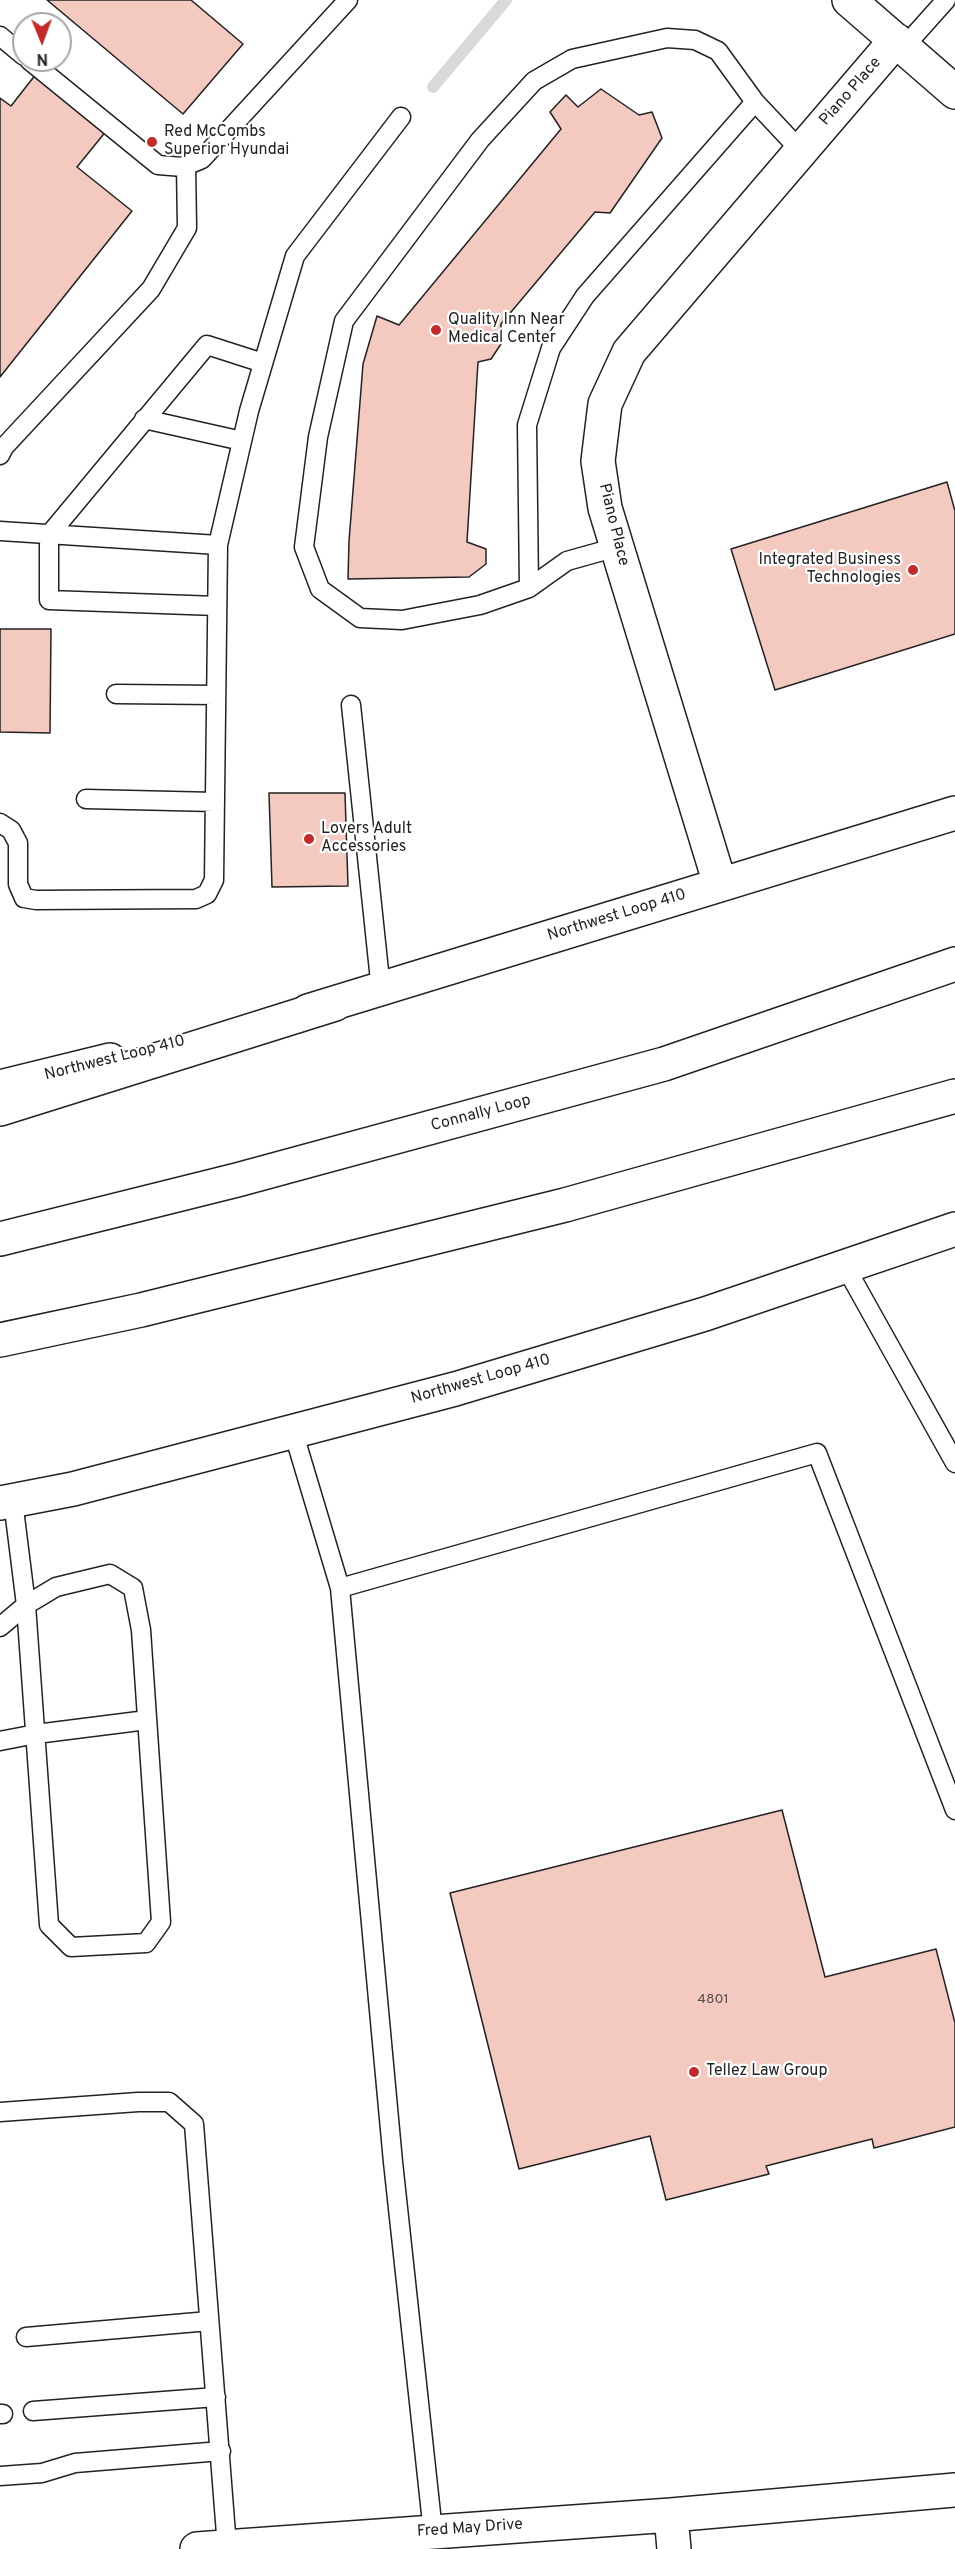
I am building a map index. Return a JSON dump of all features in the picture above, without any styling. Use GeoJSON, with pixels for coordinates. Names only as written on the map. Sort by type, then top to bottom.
{"type":"FeatureCollection","features":[{"type":"Feature","properties":{"kind":"main road"},"geometry":{"type":"LineString","coordinates":[[849,0],[955,92]]}},
{"type":"Feature","properties":{"kind":"main road","name":"Piano Place"},"geometry":{"type":"LineString","coordinates":[[720,884],[606,508],[598,461],[605,404],[629,352],[801,152],[900,44]]}},
{"type":"Feature","properties":{"kind":"main road","name":"Northwest Loop 410"},"geometry":{"type":"LineString","coordinates":[[0,1088],[335,1004],[955,813]]}},
{"type":"Feature","properties":{"kind":"main road","name":"Connally Loop"},"geometry":{"type":"LineString","coordinates":[[0,1239],[237,1180],[664,1064],[955,964]]}},
{"type":"Feature","properties":{"kind":"main road"},"geometry":{"type":"LineString","coordinates":[[0,1108],[335,1004]]}},
{"type":"Feature","properties":{"kind":"main road"},"geometry":{"type":"LineString","coordinates":[[0,1340],[141,1310],[566,1205],[955,1096]]}},
{"type":"Feature","properties":{"kind":"main road","name":"Northwest Loop 410"},"geometry":{"type":"LineString","coordinates":[[7,1502],[73,1489],[455,1389],[705,1314],[955,1229]]}},
{"type":"Feature","properties":{"kind":"main road","name":"Fred May Drive"},"geometry":{"type":"LineString","coordinates":[[212,2548],[671,2515],[955,2490]]}},
{"type":"Feature","properties":{"kind":"main road"},"geometry":{"type":"LineString","coordinates":[[671,2515],[674,2549]]}},
{"type":"Feature","properties":{"kind":"lane"},"geometry":{"type":"LineString","coordinates":[[45,72],[158,165],[186,165],[202,159],[348,0]]}},
{"type":"Feature","properties":{"kind":"lane"},"geometry":{"type":"LineString","coordinates":[[900,44],[946,0]]}},
{"type":"Feature","properties":{"kind":"lane"},"geometry":{"type":"LineString","coordinates":[[0,36],[12,46]]}},
{"type":"Feature","properties":{"kind":"lane"},"geometry":{"type":"LineString","coordinates":[[617,547],[567,561],[529,588],[480,605],[402,620],[360,618],[320,590],[304,548],[318,437],[344,321],[480,140],[534,81],[572,59],[667,38],[696,40],[718,51],[755,102],[801,152]]}},
{"type":"Feature","properties":{"kind":"lane"},"geometry":{"type":"LineString","coordinates":[[529,588],[527,425],[550,348],[585,296],[755,102]]}},
{"type":"Feature","properties":{"kind":"lane"},"geometry":{"type":"LineString","coordinates":[[0,823],[11,830],[18,843],[18,884],[24,898],[36,900],[196,899],[207,894],[214,880],[218,545],[242,441],[295,256],[401,117]]}},
{"type":"Feature","properties":{"kind":"lane"},"geometry":{"type":"LineString","coordinates":[[0,455],[4,447],[151,289],[187,228],[186,165]]}},
{"type":"Feature","properties":{"kind":"lane"},"geometry":{"type":"LineString","coordinates":[[217,606],[50,600],[49,535],[207,345],[263,363]]}},
{"type":"Feature","properties":{"kind":"lane"},"geometry":{"type":"LineString","coordinates":[[144,419],[242,441]]}},
{"type":"Feature","properties":{"kind":"lane"},"geometry":{"type":"LineString","coordinates":[[0,531],[218,545]]}},
{"type":"Feature","properties":{"kind":"lane"},"geometry":{"type":"LineString","coordinates":[[116,694],[216,695]]}},
{"type":"Feature","properties":{"kind":"lane"},"geometry":{"type":"LineString","coordinates":[[351,705],[381,990]]}},
{"type":"Feature","properties":{"kind":"lane"},"geometry":{"type":"LineString","coordinates":[[86,799],[214,802]]}},
{"type":"Feature","properties":{"kind":"lane"},"geometry":{"type":"LineString","coordinates":[[845,1266],[955,1463]]}},
{"type":"Feature","properties":{"kind":"lane"},"geometry":{"type":"LineString","coordinates":[[293,1431],[340,1587],[392,2151],[433,2532]]}},
{"type":"Feature","properties":{"kind":"lane"},"geometry":{"type":"LineString","coordinates":[[340,1587],[817,1453],[955,1810]]}},
{"type":"Feature","properties":{"kind":"lane"},"geometry":{"type":"LineString","coordinates":[[0,1627],[26,1605],[56,1587],[110,1574],[133,1588],[141,1630],[161,1922],[146,1943],[71,1947],[49,1925],[26,1605],[7,1502]]}},
{"type":"Feature","properties":{"kind":"lane"},"geometry":{"type":"LineString","coordinates":[[0,1741],[36,1734],[147,1720]]}},
{"type":"Feature","properties":{"kind":"lane"},"geometry":{"type":"LineString","coordinates":[[0,2112],[138,2102],[169,2102],[194,2124],[221,2451],[212,2548]]}},
{"type":"Feature","properties":{"kind":"lane"},"geometry":{"type":"LineString","coordinates":[[26,2337],[209,2321]]}},
{"type":"Feature","properties":{"kind":"lane"},"geometry":{"type":"LineString","coordinates":[[33,2411],[216,2397]]}},
{"type":"Feature","properties":{"kind":"lane"},"geometry":{"type":"LineString","coordinates":[[0,2476],[42,2473],[75,2463],[221,2451]]}},
{"type":"Feature","properties":{"kind":"building"},"geometry":{"type":"Polygon","coordinates":[[[47,0],[191,0],[243,44],[183,114],[72,21],[72,12],[61,12],[47,0]]]}},
{"type":"Feature","properties":{"kind":"building"},"geometry":{"type":"Polygon","coordinates":[[[36,74],[107,130],[77,167],[132,211],[0,377],[0,98],[11,106],[36,74]]]}},
{"type":"Feature","properties":{"kind":"building","name":"Quality Inn Near Medical Center"},"geometry":{"type":"Polygon","coordinates":[[[601,89],[639,115],[652,112],[662,138],[610,213],[595,212],[501,324],[501,344],[491,359],[478,362],[467,542],[486,549],[486,564],[469,577],[348,579],[363,364],[377,316],[399,325],[561,129],[550,112],[566,95],[578,107],[601,89]]]}},
{"type":"Feature","properties":{"kind":"building"},"geometry":{"type":"Polygon","coordinates":[[[947,482],[955,511],[955,634],[775,690],[731,549],[947,482]]]}},
{"type":"Feature","properties":{"kind":"building"},"geometry":{"type":"Polygon","coordinates":[[[0,629],[51,629],[50,733],[0,732],[0,629]]]}},
{"type":"Feature","properties":{"kind":"building","name":"Lovers Adult Accessories"},"geometry":{"type":"Polygon","coordinates":[[[269,793],[345,793],[348,886],[272,887],[269,793]]]}},
{"type":"Feature","properties":{"kind":"building"},"geometry":{"type":"Polygon","coordinates":[[[782,1810],[825,1977],[936,1949],[955,2023],[955,2127],[874,2148],[872,2139],[766,2166],[769,2174],[666,2200],[650,2136],[519,2169],[450,1893],[782,1810]]]}},
{"type":"Feature","properties":{"kind":"waterway"},"geometry":{"type":"LineString","coordinates":[[433,87],[506,0]]}},
{"type":"Feature","properties":{"kind":"place","name":"Red McCombs Superior Hyundai"},"geometry":{"type":"Point","coordinates":[152,142]}},
{"type":"Feature","properties":{"kind":"place","name":"Quality Inn Near Medical Center"},"geometry":{"type":"Point","coordinates":[436,330]}},
{"type":"Feature","properties":{"kind":"place","name":"Integrated Business Technologies"},"geometry":{"type":"Point","coordinates":[913,570]}},
{"type":"Feature","properties":{"kind":"place","name":"Lovers Adult Accessories"},"geometry":{"type":"Point","coordinates":[309,839]}},
{"type":"Feature","properties":{"kind":"place","name":"Tellez Law Group"},"geometry":{"type":"Point","coordinates":[694,2072]}}]}
